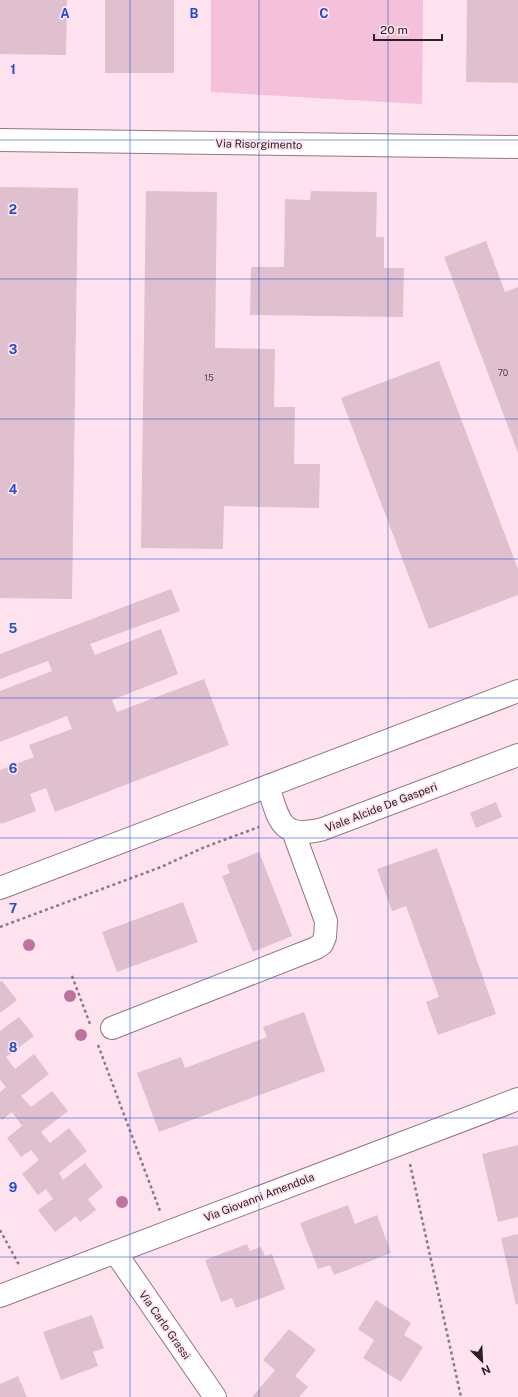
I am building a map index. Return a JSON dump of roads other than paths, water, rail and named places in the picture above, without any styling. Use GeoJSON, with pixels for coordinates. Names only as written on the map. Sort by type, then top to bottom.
{"type":"FeatureCollection","features":[{"type":"Feature","properties":{"kind":"street","name":"Via Risorgimento"},"geometry":{"type":"LineString","coordinates":[[0,140],[518,147]]}},
{"type":"Feature","properties":{"kind":"street"},"geometry":{"type":"LineString","coordinates":[[0,888],[518,691]]}},
{"type":"Feature","properties":{"kind":"street","name":"Viale Alcide De Gasperi"},"geometry":{"type":"LineString","coordinates":[[293,831],[310,832],[323,829],[518,755]]}},
{"type":"Feature","properties":{"kind":"street"},"geometry":{"type":"LineString","coordinates":[[100,1032],[309,951],[322,944],[325,937],[326,921],[293,831],[284,826],[280,820],[268,786]]}},
{"type":"Feature","properties":{"kind":"street","name":"Via Giovanni Amendola"},"geometry":{"type":"LineString","coordinates":[[0,1296],[518,1099]]}},
{"type":"Feature","properties":{"kind":"street","name":"Via Carlo Grassi"},"geometry":{"type":"LineString","coordinates":[[115,1252],[215,1397]]}}]}
